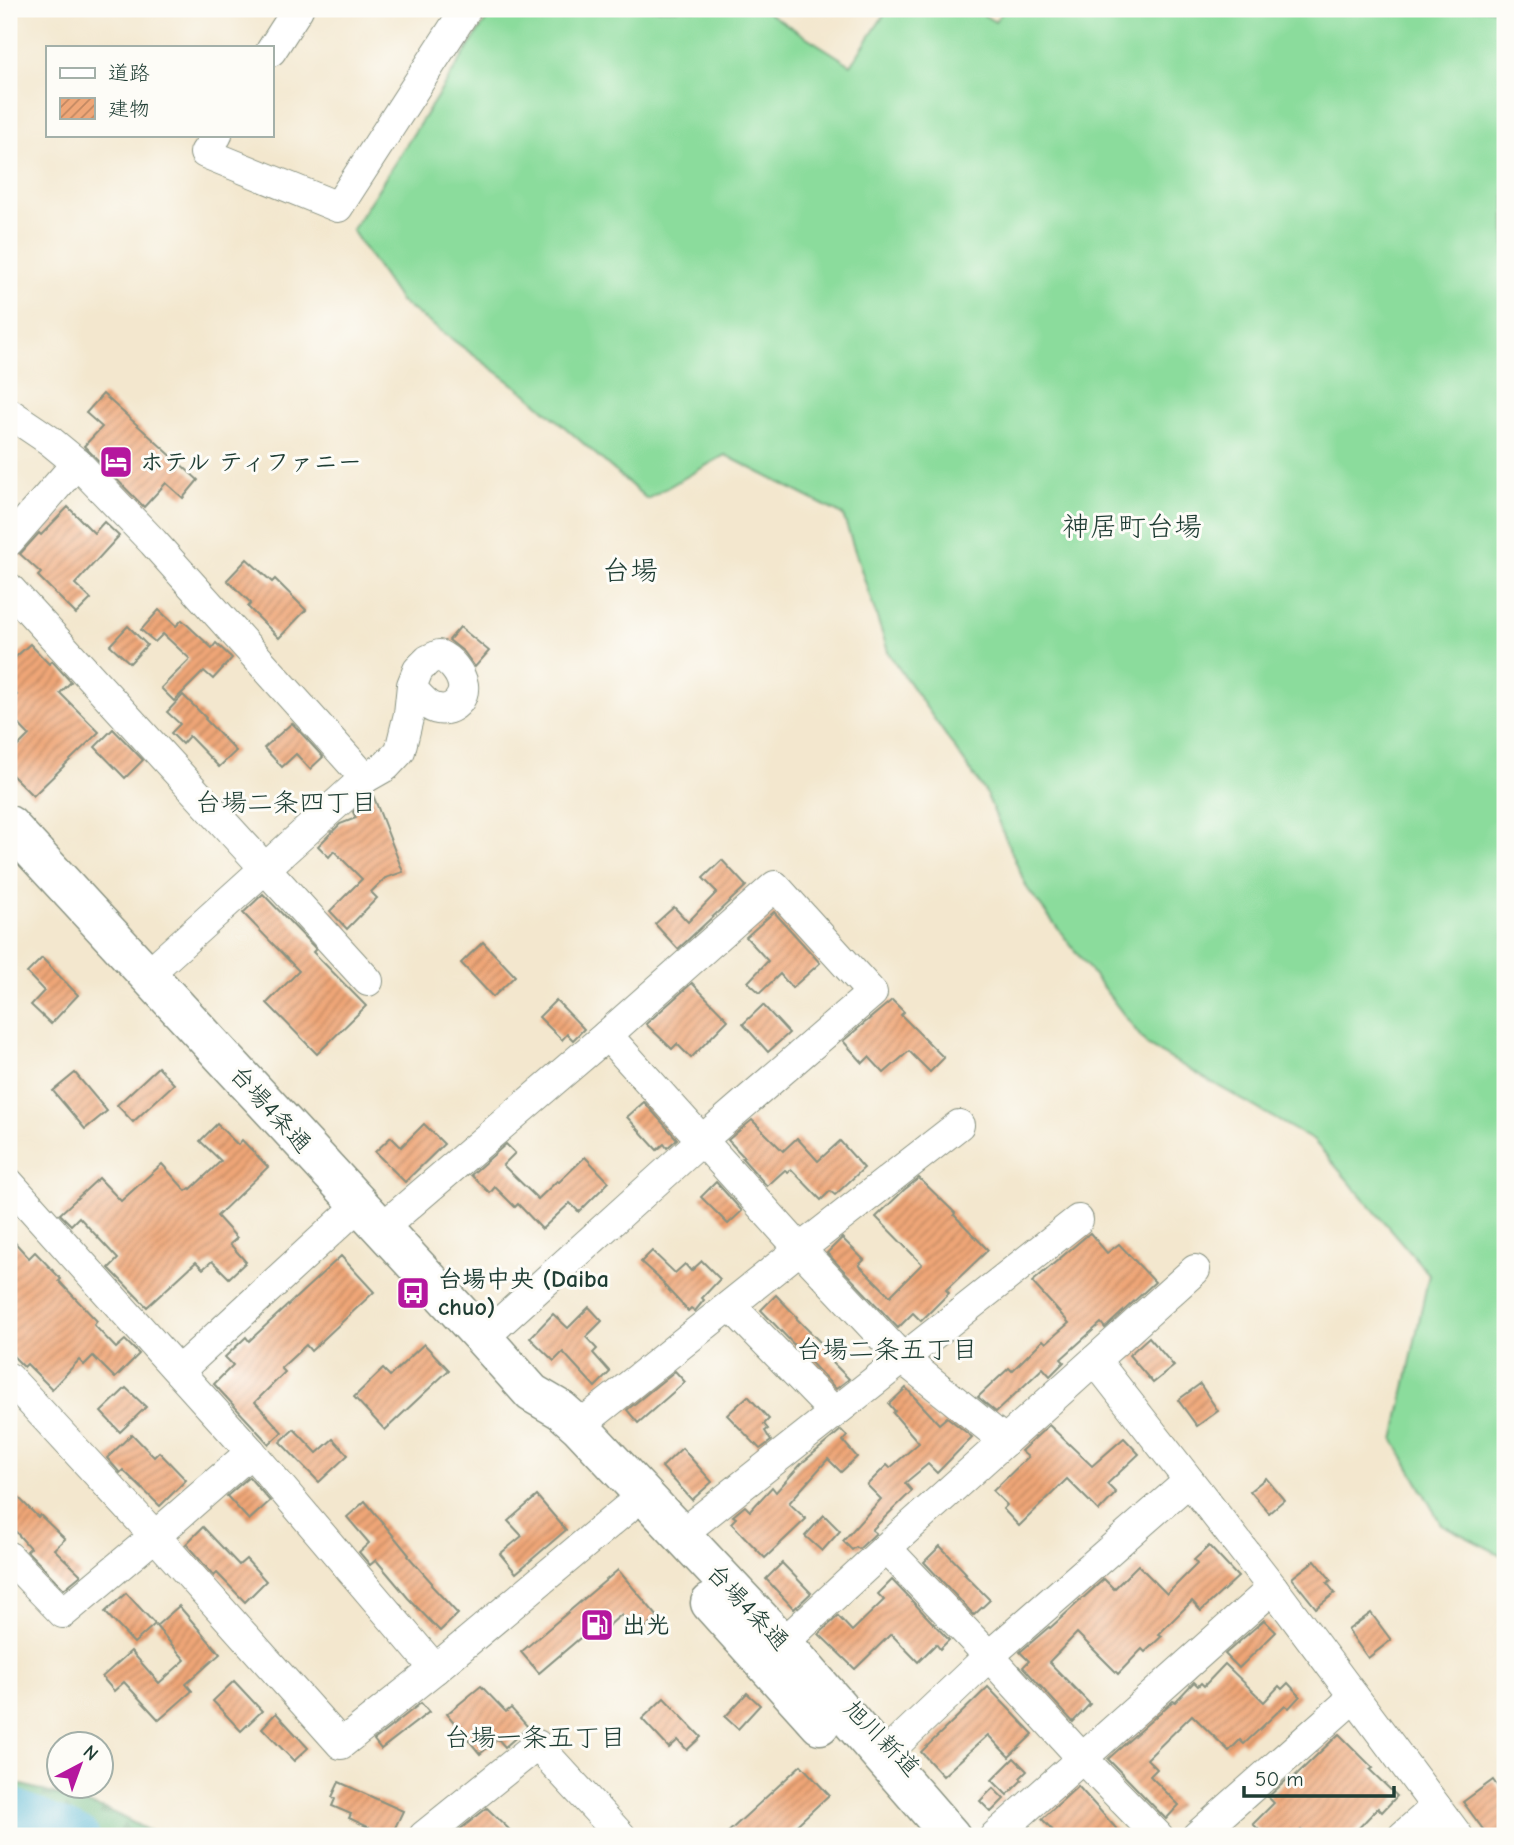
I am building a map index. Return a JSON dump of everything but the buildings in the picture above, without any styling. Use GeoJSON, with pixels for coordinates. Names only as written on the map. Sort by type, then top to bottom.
{"type":"FeatureCollection","features":[{"type":"Feature","properties":{"kind":"highway","name":"台場4条通"},"geometry":{"type":"LineString","coordinates":[[9,825],[532,1393],[561,1410],[579,1426],[783,1643],[951,1836]]}},
{"type":"Feature","properties":{"kind":"highway","name":"台場4条通"},"geometry":{"type":"LineString","coordinates":[[532,1393],[541,1422],[625,1510],[920,1836]]}},
{"type":"Feature","properties":{"kind":"highway","name":"旭川新道"},"geometry":{"type":"LineString","coordinates":[[783,1643],[894,1746],[977,1836]]}},
{"type":"Feature","properties":{"kind":"street"},"geometry":{"type":"LineString","coordinates":[[273,48],[298,9]]}},
{"type":"Feature","properties":{"kind":"street"},"geometry":{"type":"LineString","coordinates":[[216,136],[205,153],[338,207],[466,9]]}},
{"type":"Feature","properties":{"kind":"street"},"geometry":{"type":"LineString","coordinates":[[9,413],[77,463],[153,542],[365,778]]}},
{"type":"Feature","properties":{"kind":"street"},"geometry":{"type":"LineString","coordinates":[[9,541],[77,463]]}},
{"type":"Feature","properties":{"kind":"street"},"geometry":{"type":"LineString","coordinates":[[9,588],[368,981]]}},
{"type":"Feature","properties":{"kind":"street"},"geometry":{"type":"LineString","coordinates":[[148,974],[365,778],[386,766],[400,751],[412,689]]}},
{"type":"Feature","properties":{"kind":"street"},"geometry":{"type":"LineString","coordinates":[[180,1371],[370,1217],[607,1035],[775,886],[872,993],[702,1140],[484,1338]]}},
{"type":"Feature","properties":{"kind":"street"},"geometry":{"type":"LineString","coordinates":[[607,1035],[903,1359],[1005,1441]]}},
{"type":"Feature","properties":{"kind":"street"},"geometry":{"type":"LineString","coordinates":[[579,1426],[959,1125]]}},
{"type":"Feature","properties":{"kind":"street"},"geometry":{"type":"LineString","coordinates":[[9,1183],[180,1371],[435,1669]]}},
{"type":"Feature","properties":{"kind":"street"},"geometry":{"type":"LineString","coordinates":[[680,1535],[1078,1220]]}},
{"type":"Feature","properties":{"kind":"street"},"geometry":{"type":"LineString","coordinates":[[783,1643],[1195,1270]]}},
{"type":"Feature","properties":{"kind":"street"},"geometry":{"type":"LineString","coordinates":[[731,1306],[834,1412]]}},
{"type":"Feature","properties":{"kind":"street"},"geometry":{"type":"LineString","coordinates":[[1095,1360],[1273,1588],[1458,1836]]}},
{"type":"Feature","properties":{"kind":"street"},"geometry":{"type":"LineString","coordinates":[[9,1378],[341,1744],[625,1510]]}},
{"type":"Feature","properties":{"kind":"street"},"geometry":{"type":"LineString","coordinates":[[9,1557],[63,1614],[251,1452]]}},
{"type":"Feature","properties":{"kind":"street"},"geometry":{"type":"LineString","coordinates":[[894,1746],[989,1656],[1189,1482]]}},
{"type":"Feature","properties":{"kind":"street"},"geometry":{"type":"LineString","coordinates":[[886,1548],[1158,1836]]}},
{"type":"Feature","properties":{"kind":"street"},"geometry":{"type":"LineString","coordinates":[[995,1836],[1273,1588]]}},
{"type":"Feature","properties":{"kind":"street"},"geometry":{"type":"LineString","coordinates":[[1197,1836],[1354,1697]]}},
{"type":"Feature","properties":{"kind":"street"},"geometry":{"type":"LineString","coordinates":[[424,1836],[537,1745],[621,1836]]}},
{"type":"Feature","properties":{"kind":"street"},"geometry":{"type":"LineString","coordinates":[[1403,1836],[1436,1807]]}},
{"type":"Feature","properties":{"kind":"green space"},"geometry":{"type":"Polygon","coordinates":[[[493,9],[762,9],[851,65],[888,9],[974,9],[995,22],[1004,9],[1505,9],[1505,1557],[1441,1524],[1394,1440],[1429,1274],[1314,1141],[1147,1045],[1027,888],[986,793],[889,654],[843,515],[725,455],[647,499],[528,395],[400,301],[352,230],[493,9]]]}},
{"type":"Feature","properties":{"kind":"green space"},"geometry":{"type":"Polygon","coordinates":[[[9,1781],[46,1792],[46,1800],[74,1800],[108,1810],[159,1836],[9,1836],[9,1781]]]}},
{"type":"Feature","properties":{"kind":"waterway"},"geometry":{"type":"LineString","coordinates":[[9,1805],[81,1836]]}},
{"type":"Feature","properties":{"kind":"place","name":"ホテル ティファニー"},"geometry":{"type":"Point","coordinates":[116,462]}},
{"type":"Feature","properties":{"kind":"place","name":"台場中央 (Daiba chuo)"},"geometry":{"type":"Point","coordinates":[413,1293]}},
{"type":"Feature","properties":{"kind":"place","name":"出光"},"geometry":{"type":"Point","coordinates":[597,1625]}},
{"type":"Feature","properties":{"kind":"district","name":"神居町台場"},"geometry":{"type":"Point","coordinates":[1132,526]}},
{"type":"Feature","properties":{"kind":"district","name":"台場"},"geometry":{"type":"Point","coordinates":[630,570]}},
{"type":"Feature","properties":{"kind":"district","name":"台場二条四丁目"},"geometry":{"type":"Point","coordinates":[286,802]}},
{"type":"Feature","properties":{"kind":"district","name":"台場二条五丁目"},"geometry":{"type":"Point","coordinates":[887,1349]}},
{"type":"Feature","properties":{"kind":"district","name":"台場一条五丁目"},"geometry":{"type":"Point","coordinates":[535,1737]}}]}
